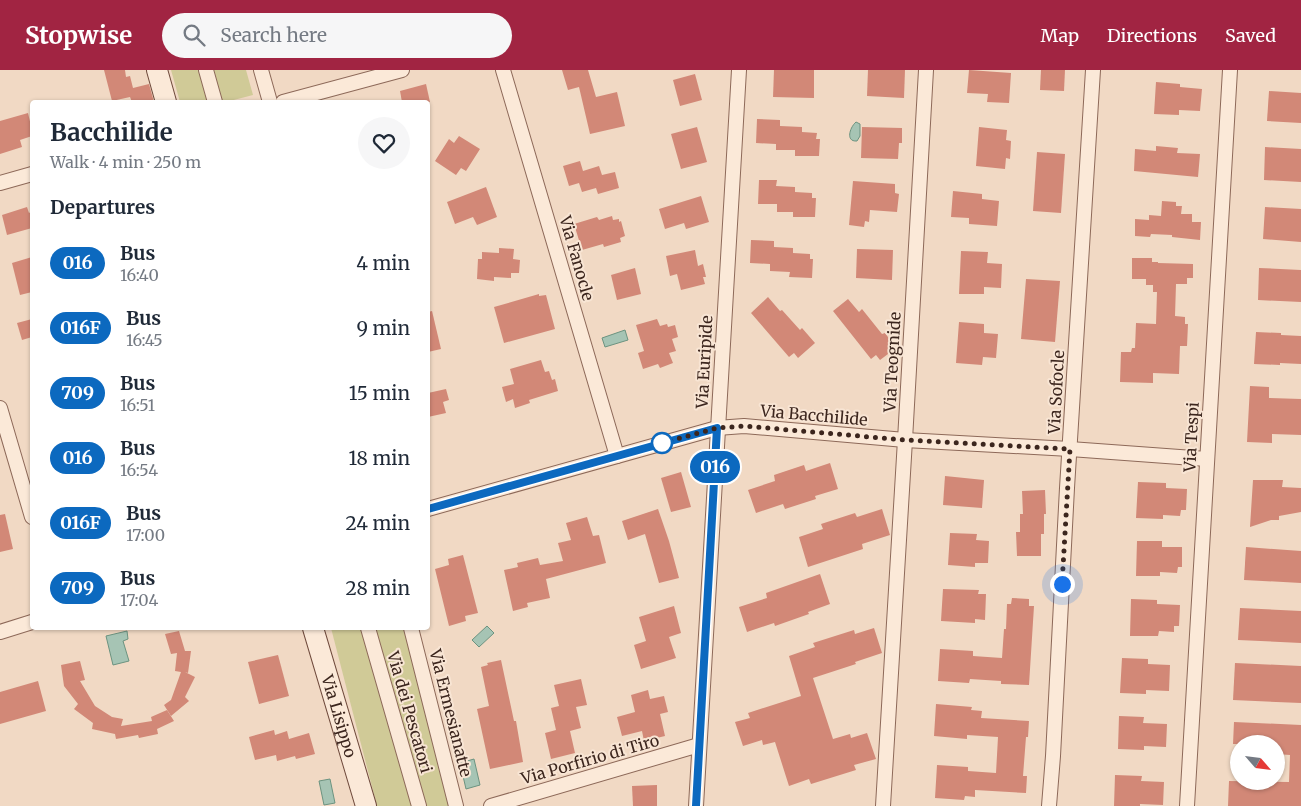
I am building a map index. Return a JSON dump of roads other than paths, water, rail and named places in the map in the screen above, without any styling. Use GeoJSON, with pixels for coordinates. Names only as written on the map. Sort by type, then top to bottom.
{"type":"FeatureCollection","features":[{"type":"Feature","properties":{"kind":"street"},"geometry":{"type":"LineString","coordinates":[[157,70],[165,100]]}},
{"type":"Feature","properties":{"kind":"street"},"geometry":{"type":"LineString","coordinates":[[206,70],[214,100]]}},
{"type":"Feature","properties":{"kind":"street"},"geometry":{"type":"LineString","coordinates":[[261,70],[269,100]]}},
{"type":"Feature","properties":{"kind":"street"},"geometry":{"type":"LineString","coordinates":[[291,100],[402,70]]}},
{"type":"Feature","properties":{"kind":"street","name":"Via Fanocle"},"geometry":{"type":"LineString","coordinates":[[503,70],[617,456]]}},
{"type":"Feature","properties":{"kind":"street","name":"Via Euripide"},"geometry":{"type":"LineString","coordinates":[[696,806],[738,70]]}},
{"type":"Feature","properties":{"kind":"street","name":"Via Teognide"},"geometry":{"type":"LineString","coordinates":[[883,806],[926,70]]}},
{"type":"Feature","properties":{"kind":"street","name":"Via Sofocle"},"geometry":{"type":"LineString","coordinates":[[1049,806],[1093,70]]}},
{"type":"Feature","properties":{"kind":"street","name":"Via Tespi"},"geometry":{"type":"LineString","coordinates":[[1187,806],[1230,70]]}},
{"type":"Feature","properties":{"kind":"street"},"geometry":{"type":"LineString","coordinates":[[0,183],[30,175]]}},
{"type":"Feature","properties":{"kind":"street"},"geometry":{"type":"LineString","coordinates":[[0,408],[30,510]]}},
{"type":"Feature","properties":{"kind":"street","name":"Via Bacchilide"},"geometry":{"type":"LineString","coordinates":[[430,508],[717,428],[744,426],[905,440],[1207,458]]}},
{"type":"Feature","properties":{"kind":"street"},"geometry":{"type":"LineString","coordinates":[[0,632],[30,623]]}},
{"type":"Feature","properties":{"kind":"street","name":"Via Lisippo"},"geometry":{"type":"LineString","coordinates":[[314,630],[366,806]]}},
{"type":"Feature","properties":{"kind":"street","name":"Via dei Pescatori"},"geometry":{"type":"LineString","coordinates":[[369,630],[419,806]]}},
{"type":"Feature","properties":{"kind":"street","name":"Via Ermesianatte"},"geometry":{"type":"LineString","coordinates":[[412,630],[456,806]]}},
{"type":"Feature","properties":{"kind":"street","name":"Via Porfirio di Tiro"},"geometry":{"type":"LineString","coordinates":[[491,806],[699,745]]}}]}
